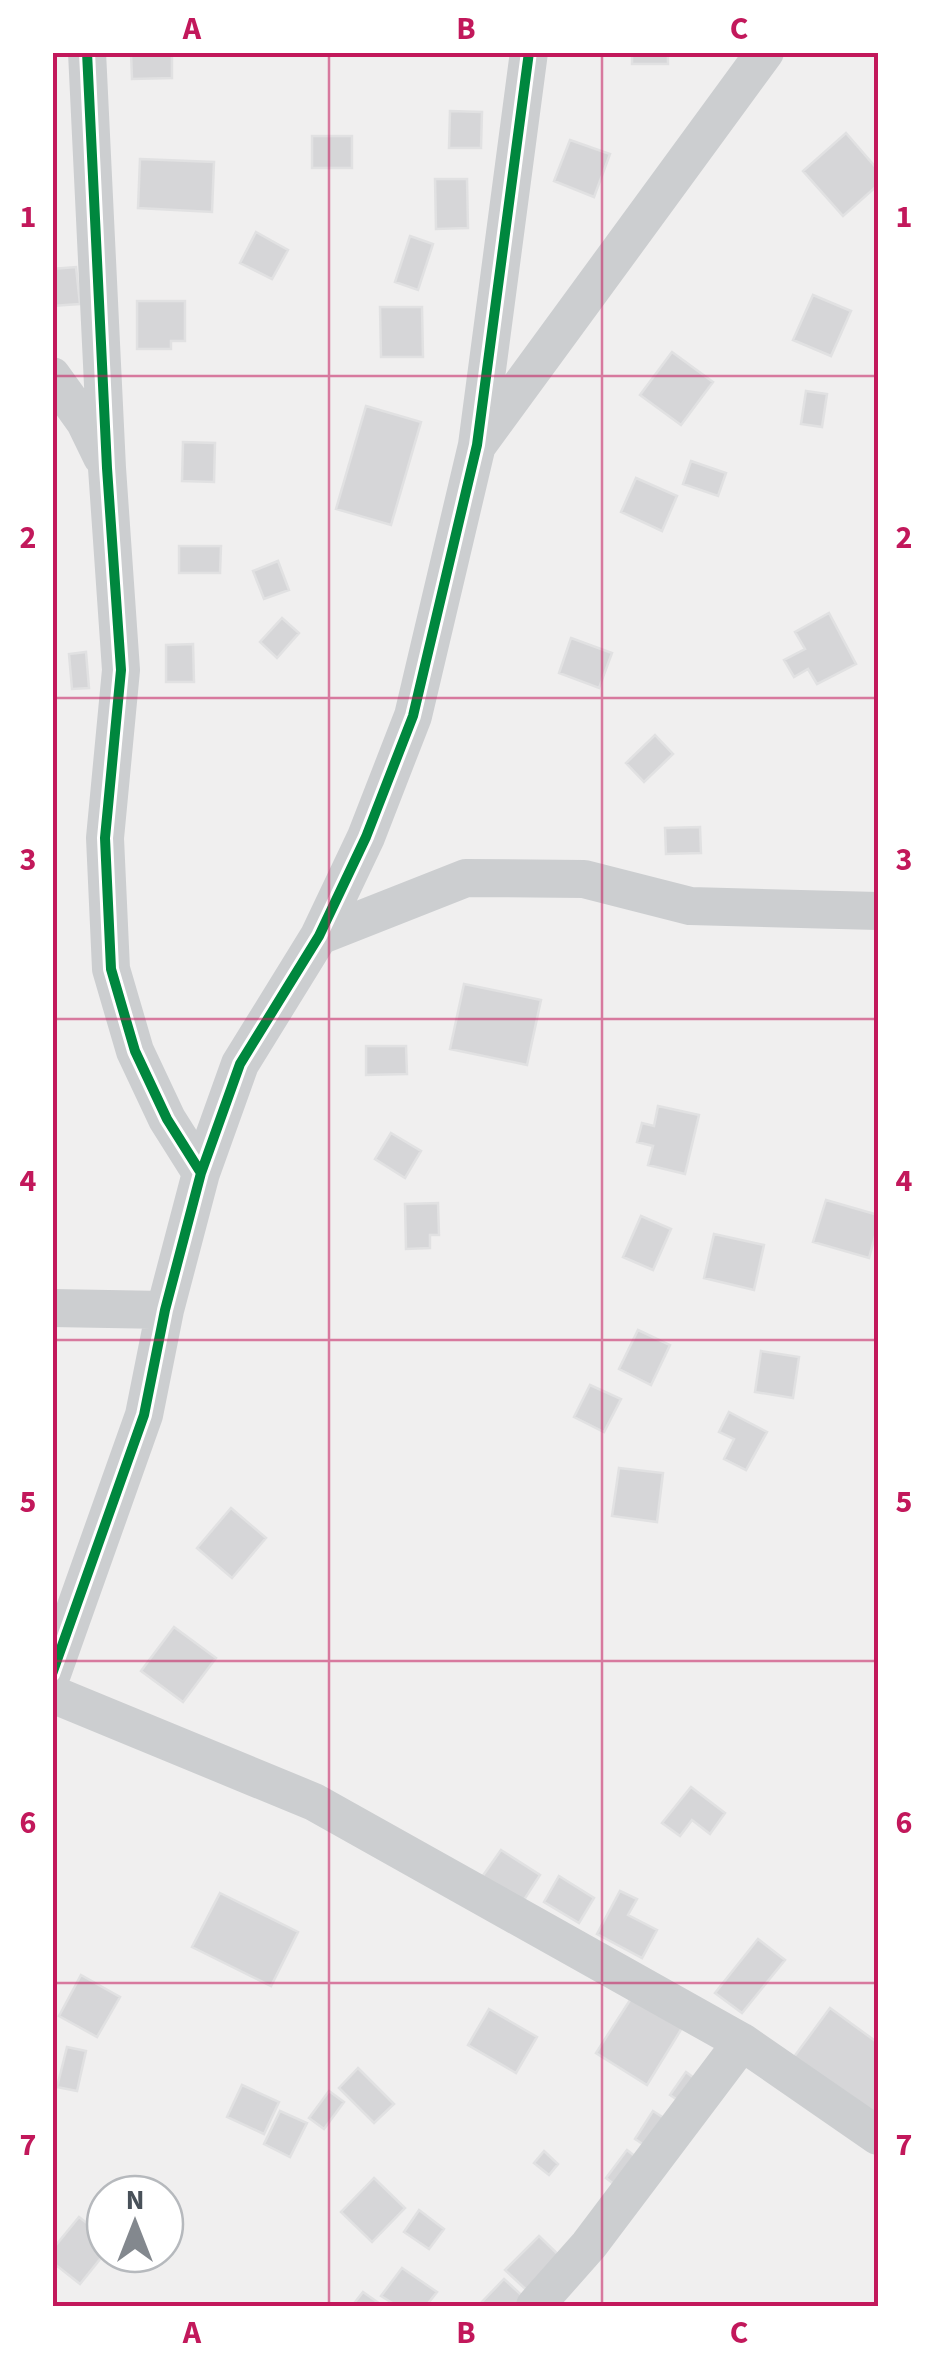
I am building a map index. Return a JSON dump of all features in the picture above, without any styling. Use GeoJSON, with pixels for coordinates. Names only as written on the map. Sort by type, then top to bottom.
{"type":"FeatureCollection","features":[{"type":"Feature","properties":{"kind":"street"},"geometry":{"type":"LineString","coordinates":[[87,52],[121,670],[105,838],[112,969],[136,1051],[167,1119],[201,1173]]}},
{"type":"Feature","properties":{"kind":"street"},"geometry":{"type":"LineString","coordinates":[[52,1674],[144,1416],[165,1310],[201,1173],[240,1064],[320,936],[366,837],[413,716],[477,445],[529,52]]}},
{"type":"Feature","properties":{"kind":"street"},"geometry":{"type":"LineString","coordinates":[[477,445],[765,52]]}},
{"type":"Feature","properties":{"kind":"street"},"geometry":{"type":"LineString","coordinates":[[52,376],[85,422],[107,468]]}},
{"type":"Feature","properties":{"kind":"street"},"geometry":{"type":"LineString","coordinates":[[320,936],[466,878],[584,880],[690,906],[878,911]]}},
{"type":"Feature","properties":{"kind":"street"},"geometry":{"type":"LineString","coordinates":[[52,1308],[165,1310]]}},
{"type":"Feature","properties":{"kind":"street"},"geometry":{"type":"LineString","coordinates":[[52,1694],[314,1802],[742,2042],[878,2136]]}},
{"type":"Feature","properties":{"kind":"street"},"geometry":{"type":"LineString","coordinates":[[534,2306],[589,2245],[742,2042]]}},
{"type":"Feature","properties":{"kind":"building"},"geometry":{"type":"Polygon","coordinates":[[[131,52],[172,52],[172,78],[132,79],[131,52]]]}},
{"type":"Feature","properties":{"kind":"building"},"geometry":{"type":"Polygon","coordinates":[[[632,52],[668,52],[668,64],[632,64],[632,52]]]}},
{"type":"Feature","properties":{"kind":"building"},"geometry":{"type":"Polygon","coordinates":[[[450,111],[482,112],[481,148],[449,148],[450,111]]]}},
{"type":"Feature","properties":{"kind":"building"},"geometry":{"type":"Polygon","coordinates":[[[846,133],[878,170],[878,185],[843,216],[803,171],[846,133]]]}},
{"type":"Feature","properties":{"kind":"building"},"geometry":{"type":"Polygon","coordinates":[[[312,136],[352,136],[352,168],[312,168],[312,136]]]}},
{"type":"Feature","properties":{"kind":"building"},"geometry":{"type":"Polygon","coordinates":[[[570,140],[610,154],[594,197],[554,181],[570,140]]]}},
{"type":"Feature","properties":{"kind":"building"},"geometry":{"type":"Polygon","coordinates":[[[140,159],[214,162],[212,212],[138,208],[140,159]]]}},
{"type":"Feature","properties":{"kind":"building"},"geometry":{"type":"Polygon","coordinates":[[[435,179],[467,179],[468,228],[436,229],[435,179]]]}},
{"type":"Feature","properties":{"kind":"building"},"geometry":{"type":"Polygon","coordinates":[[[256,232],[288,250],[272,279],[240,263],[256,232]]]}},
{"type":"Feature","properties":{"kind":"building"},"geometry":{"type":"Polygon","coordinates":[[[410,236],[433,244],[418,290],[395,282],[410,236]]]}},
{"type":"Feature","properties":{"kind":"building"},"geometry":{"type":"Polygon","coordinates":[[[76,267],[80,304],[52,306],[52,269],[76,267]]]}},
{"type":"Feature","properties":{"kind":"building"},"geometry":{"type":"Polygon","coordinates":[[[813,295],[851,311],[831,356],[793,340],[813,295]]]}},
{"type":"Feature","properties":{"kind":"building"},"geometry":{"type":"Polygon","coordinates":[[[137,301],[185,301],[185,341],[171,341],[171,349],[137,349],[137,301]]]}},
{"type":"Feature","properties":{"kind":"building"},"geometry":{"type":"Polygon","coordinates":[[[380,307],[422,307],[423,357],[381,357],[380,307]]]}},
{"type":"Feature","properties":{"kind":"building"},"geometry":{"type":"Polygon","coordinates":[[[672,352],[713,382],[681,425],[640,395],[672,352]]]}},
{"type":"Feature","properties":{"kind":"building"},"geometry":{"type":"Polygon","coordinates":[[[806,391],[827,394],[822,427],[801,424],[806,391]]]}},
{"type":"Feature","properties":{"kind":"building"},"geometry":{"type":"Polygon","coordinates":[[[366,406],[421,422],[391,525],[336,509],[366,406]]]}},
{"type":"Feature","properties":{"kind":"building"},"geometry":{"type":"Polygon","coordinates":[[[183,442],[215,443],[214,482],[182,481],[183,442]]]}},
{"type":"Feature","properties":{"kind":"building"},"geometry":{"type":"Polygon","coordinates":[[[691,461],[726,473],[718,496],[683,484],[691,461]]]}},
{"type":"Feature","properties":{"kind":"building"},"geometry":{"type":"Polygon","coordinates":[[[636,478],[677,496],[662,531],[621,512],[636,478]]]}},
{"type":"Feature","properties":{"kind":"building"},"geometry":{"type":"Polygon","coordinates":[[[179,546],[221,546],[220,573],[179,573],[179,546]]]}},
{"type":"Feature","properties":{"kind":"building"},"geometry":{"type":"Polygon","coordinates":[[[278,561],[289,590],[264,599],[253,571],[278,561]]]}},
{"type":"Feature","properties":{"kind":"building"},"geometry":{"type":"Polygon","coordinates":[[[829,613],[856,664],[817,684],[808,669],[794,677],[784,660],[805,649],[795,632],[829,613]]]}},
{"type":"Feature","properties":{"kind":"building"},"geometry":{"type":"Polygon","coordinates":[[[282,618],[299,633],[277,658],[260,642],[282,618]]]}},
{"type":"Feature","properties":{"kind":"building"},"geometry":{"type":"Polygon","coordinates":[[[571,638],[612,653],[599,688],[559,673],[571,638]]]}},
{"type":"Feature","properties":{"kind":"building"},"geometry":{"type":"Polygon","coordinates":[[[193,644],[194,682],[166,682],[166,645],[193,644]]]}},
{"type":"Feature","properties":{"kind":"building"},"geometry":{"type":"Polygon","coordinates":[[[86,652],[89,688],[72,689],[69,654],[86,652]]]}},
{"type":"Feature","properties":{"kind":"building"},"geometry":{"type":"Polygon","coordinates":[[[655,735],[673,754],[644,782],[626,763],[655,735]]]}},
{"type":"Feature","properties":{"kind":"building"},"geometry":{"type":"Polygon","coordinates":[[[700,827],[701,853],[666,854],[665,828],[700,827]]]}},
{"type":"Feature","properties":{"kind":"building"},"geometry":{"type":"Polygon","coordinates":[[[464,984],[541,1000],[527,1065],[450,1049],[464,984]]]}},
{"type":"Feature","properties":{"kind":"building"},"geometry":{"type":"Polygon","coordinates":[[[366,1046],[406,1046],[407,1074],[366,1075],[366,1046]]]}},
{"type":"Feature","properties":{"kind":"building"},"geometry":{"type":"Polygon","coordinates":[[[658,1106],[699,1115],[685,1174],[648,1165],[653,1146],[637,1142],[642,1123],[654,1126],[658,1106]]]}},
{"type":"Feature","properties":{"kind":"building"},"geometry":{"type":"Polygon","coordinates":[[[391,1133],[421,1151],[405,1178],[375,1159],[391,1133]]]}},
{"type":"Feature","properties":{"kind":"building"},"geometry":{"type":"Polygon","coordinates":[[[826,1200],[878,1215],[869,1258],[813,1242],[826,1200]]]}},
{"type":"Feature","properties":{"kind":"building"},"geometry":{"type":"Polygon","coordinates":[[[438,1203],[439,1235],[430,1235],[430,1248],[406,1249],[405,1204],[438,1203]]]}},
{"type":"Feature","properties":{"kind":"building"},"geometry":{"type":"Polygon","coordinates":[[[641,1216],[671,1229],[653,1270],[623,1257],[641,1216]]]}},
{"type":"Feature","properties":{"kind":"building"},"geometry":{"type":"Polygon","coordinates":[[[714,1234],[764,1245],[754,1290],[704,1278],[714,1234]]]}},
{"type":"Feature","properties":{"kind":"building"},"geometry":{"type":"Polygon","coordinates":[[[638,1330],[670,1345],[651,1385],[619,1369],[638,1330]]]}},
{"type":"Feature","properties":{"kind":"building"},"geometry":{"type":"Polygon","coordinates":[[[761,1351],[799,1357],[793,1398],[755,1392],[761,1351]]]}},
{"type":"Feature","properties":{"kind":"building"},"geometry":{"type":"Polygon","coordinates":[[[590,1385],[621,1399],[604,1432],[574,1417],[590,1385]]]}},
{"type":"Feature","properties":{"kind":"building"},"geometry":{"type":"Polygon","coordinates":[[[729,1412],[767,1432],[746,1470],[724,1459],[734,1439],[719,1432],[729,1412]]]}},
{"type":"Feature","properties":{"kind":"building"},"geometry":{"type":"Polygon","coordinates":[[[619,1468],[663,1473],[657,1522],[612,1516],[619,1468]]]}},
{"type":"Feature","properties":{"kind":"building"},"geometry":{"type":"Polygon","coordinates":[[[231,1508],[266,1538],[232,1578],[197,1548],[231,1508]]]}},
{"type":"Feature","properties":{"kind":"building"},"geometry":{"type":"Polygon","coordinates":[[[174,1627],[216,1658],[183,1702],[141,1671],[174,1627]]]}},
{"type":"Feature","properties":{"kind":"building"},"geometry":{"type":"Polygon","coordinates":[[[691,1787],[725,1813],[710,1834],[692,1820],[680,1836],[662,1823],[691,1787]]]}},
{"type":"Feature","properties":{"kind":"building"},"geometry":{"type":"Polygon","coordinates":[[[501,1850],[540,1875],[522,1903],[482,1877],[501,1850]]]}},
{"type":"Feature","properties":{"kind":"building"},"geometry":{"type":"Polygon","coordinates":[[[559,1876],[594,1898],[579,1923],[544,1902],[559,1876]]]}},
{"type":"Feature","properties":{"kind":"building"},"geometry":{"type":"Polygon","coordinates":[[[620,1891],[637,1899],[628,1915],[657,1930],[642,1958],[597,1934],[620,1891]]]}},
{"type":"Feature","properties":{"kind":"building"},"geometry":{"type":"Polygon","coordinates":[[[220,1893],[298,1932],[271,1986],[192,1947],[220,1893]]]}},
{"type":"Feature","properties":{"kind":"building"},"geometry":{"type":"Polygon","coordinates":[[[758,1939],[785,1960],[742,2013],[715,1993],[758,1939]]]}},
{"type":"Feature","properties":{"kind":"building"},"geometry":{"type":"Polygon","coordinates":[[[81,1975],[120,1997],[97,2037],[59,2016],[81,1975]]]}},
{"type":"Feature","properties":{"kind":"building"},"geometry":{"type":"Polygon","coordinates":[[[632,1997],[682,2028],[647,2085],[596,2053],[632,1997]]]}},
{"type":"Feature","properties":{"kind":"building"},"geometry":{"type":"Polygon","coordinates":[[[830,2008],[878,2043],[878,2125],[791,2061],[830,2008]]]}},
{"type":"Feature","properties":{"kind":"building"},"geometry":{"type":"Polygon","coordinates":[[[489,2009],[537,2037],[516,2073],[468,2045],[489,2009]]]}},
{"type":"Feature","properties":{"kind":"building"},"geometry":{"type":"Polygon","coordinates":[[[67,2047],[86,2051],[77,2091],[57,2087],[67,2047]]]}},
{"type":"Feature","properties":{"kind":"building"},"geometry":{"type":"Polygon","coordinates":[[[358,2068],[394,2104],[374,2123],[339,2088],[358,2068]]]}},
{"type":"Feature","properties":{"kind":"building"},"geometry":{"type":"Polygon","coordinates":[[[686,2072],[697,2080],[682,2103],[670,2095],[686,2072]]]}},
{"type":"Feature","properties":{"kind":"building"},"geometry":{"type":"Polygon","coordinates":[[[242,2085],[279,2102],[264,2134],[227,2117],[242,2085]]]}},
{"type":"Feature","properties":{"kind":"building"},"geometry":{"type":"Polygon","coordinates":[[[329,2091],[344,2102],[324,2129],[309,2118],[329,2091]]]}},
{"type":"Feature","properties":{"kind":"building"},"geometry":{"type":"Polygon","coordinates":[[[280,2111],[307,2123],[290,2157],[264,2144],[280,2111]]]}},
{"type":"Feature","properties":{"kind":"building"},"geometry":{"type":"Polygon","coordinates":[[[653,2111],[672,2123],[653,2151],[635,2139],[653,2111]]]}},
{"type":"Feature","properties":{"kind":"building"},"geometry":{"type":"Polygon","coordinates":[[[627,2150],[645,2164],[624,2192],[606,2178],[627,2150]]]}},
{"type":"Feature","properties":{"kind":"building"},"geometry":{"type":"Polygon","coordinates":[[[544,2151],[558,2164],[549,2175],[534,2163],[544,2151]]]}},
{"type":"Feature","properties":{"kind":"building"},"geometry":{"type":"Polygon","coordinates":[[[374,2178],[405,2208],[372,2242],[341,2212],[374,2178]]]}},
{"type":"Feature","properties":{"kind":"building"},"geometry":{"type":"Polygon","coordinates":[[[419,2210],[444,2229],[429,2249],[404,2232],[419,2210]]]}},
{"type":"Feature","properties":{"kind":"building"},"geometry":{"type":"Polygon","coordinates":[[[79,2217],[85,2222],[85,2274],[88,2274],[80,2284],[52,2262],[52,2250],[79,2217]]]}},
{"type":"Feature","properties":{"kind":"building"},"geometry":{"type":"Polygon","coordinates":[[[539,2236],[567,2263],[534,2297],[505,2270],[539,2236]]]}},
{"type":"Feature","properties":{"kind":"building"},"geometry":{"type":"Polygon","coordinates":[[[402,2268],[437,2292],[426,2306],[397,2306],[381,2296],[402,2268]]]}},
{"type":"Feature","properties":{"kind":"building"},"geometry":{"type":"Polygon","coordinates":[[[504,2279],[530,2303],[478,2306],[504,2279]]]}},
{"type":"Feature","properties":{"kind":"building"},"geometry":{"type":"Polygon","coordinates":[[[363,2292],[383,2306],[352,2306],[363,2292]]]}},
{"type":"Feature","properties":{"kind":"cycle path"},"geometry":{"type":"LineString","coordinates":[[87,52],[121,670],[105,838],[111,969],[135,1051],[167,1119],[201,1173]]}},
{"type":"Feature","properties":{"kind":"cycle path"},"geometry":{"type":"LineString","coordinates":[[52,1674],[144,1415],[165,1310],[201,1173],[240,1064],[319,936],[366,837],[413,716],[477,445],[529,52]]}}]}
